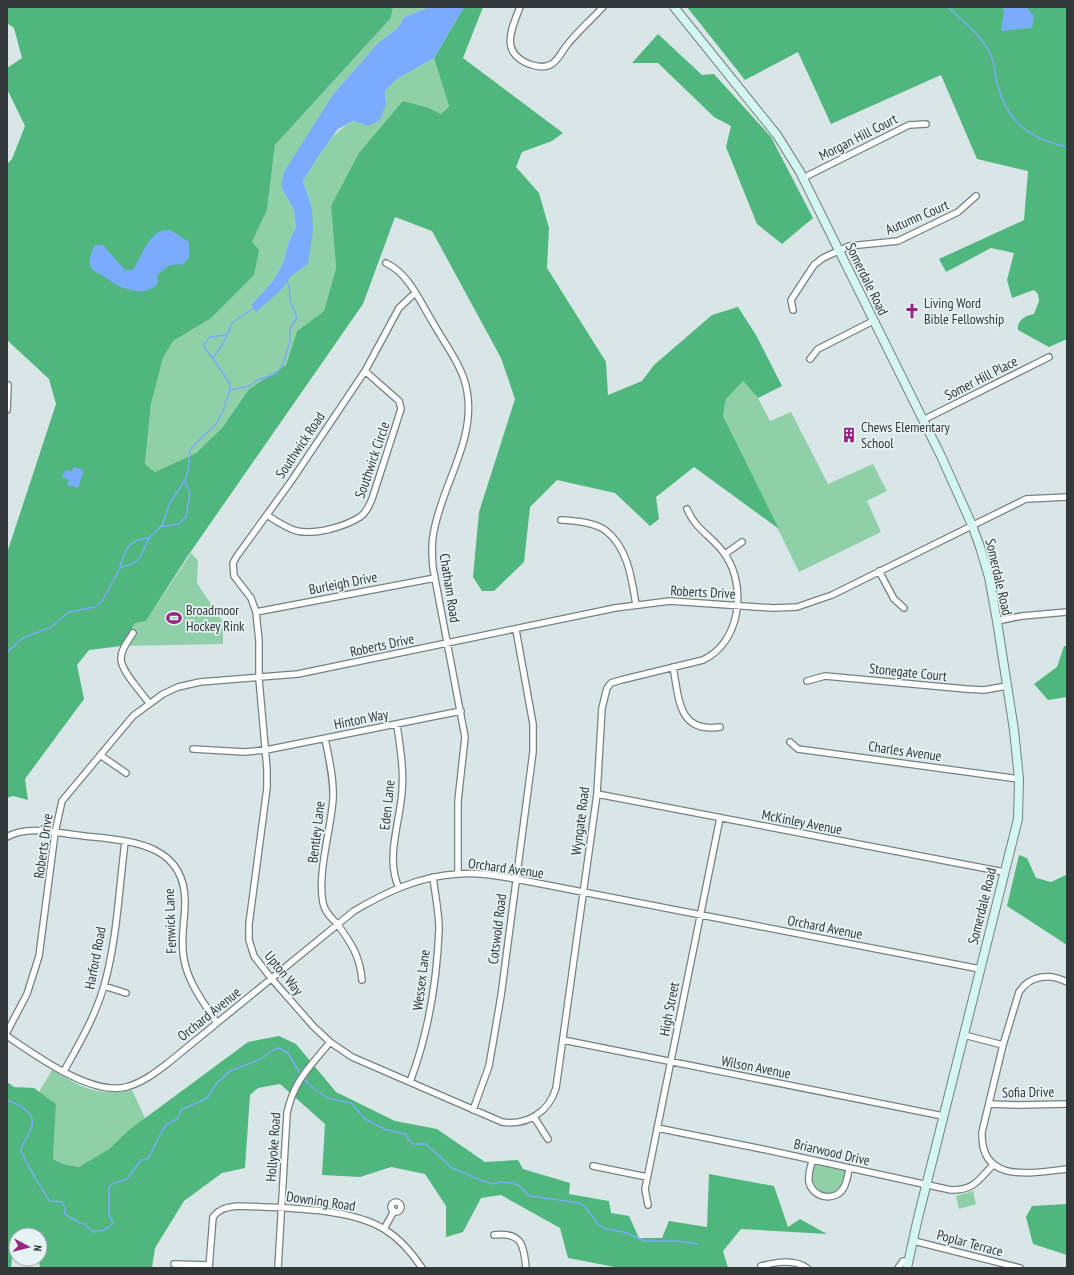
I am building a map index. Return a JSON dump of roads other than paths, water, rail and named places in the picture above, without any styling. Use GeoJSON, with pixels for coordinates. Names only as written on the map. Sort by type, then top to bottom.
{"type":"FeatureCollection","features":[{"type":"Feature","properties":{"kind":"main road","name":"Somerdale Road"},"geometry":{"type":"LineString","coordinates":[[674,7],[777,135],[803,178],[923,420],[972,525],[989,577],[1014,730],[1019,779],[1018,820],[926,1185],[908,1264]]}},
{"type":"Feature","properties":{"kind":"street"},"geometry":{"type":"LineString","coordinates":[[520,7],[511,32],[510,48],[524,62],[538,67],[546,67],[559,58],[567,45],[603,7]]}},
{"type":"Feature","properties":{"kind":"street","name":"Morgan Hill Court"},"geometry":{"type":"LineString","coordinates":[[803,178],[909,124],[926,124]]}},
{"type":"Feature","properties":{"kind":"street","name":"Autumn Court"},"geometry":{"type":"LineString","coordinates":[[793,310],[791,300],[814,265],[823,258],[849,246],[898,241],[958,212],[976,196]]}},
{"type":"Feature","properties":{"kind":"street","name":"Chatham Road"},"geometry":{"type":"LineString","coordinates":[[386,263],[400,271],[415,293],[463,377],[468,399],[468,424],[434,531],[432,545],[434,578],[465,737],[458,801],[458,874]]}},
{"type":"Feature","properties":{"kind":"street","name":"Southwick Road"},"geometry":{"type":"LineString","coordinates":[[256,612],[251,598],[234,576],[232,563],[267,515],[365,371],[399,308],[415,293]]}},
{"type":"Feature","properties":{"kind":"street"},"geometry":{"type":"LineString","coordinates":[[810,359],[818,349],[873,321]]}},
{"type":"Feature","properties":{"kind":"street","name":"Somer Hill Place"},"geometry":{"type":"LineString","coordinates":[[923,420],[1049,357]]}},
{"type":"Feature","properties":{"kind":"street","name":"Southwick Circle"},"geometry":{"type":"LineString","coordinates":[[267,515],[286,527],[306,532],[342,525],[361,517],[366,511],[374,494],[401,409],[399,401],[365,371]]}},
{"type":"Feature","properties":{"kind":"street"},"geometry":{"type":"LineString","coordinates":[[7,410],[8,385]]}},
{"type":"Feature","properties":{"kind":"street","name":"Roberts Drive"},"geometry":{"type":"LineString","coordinates":[[7,1032],[27,994],[39,956],[55,833],[62,802],[133,716],[149,703],[178,687],[200,682],[259,679],[325,670],[615,608],[670,600],[773,608],[796,607],[832,595],[1026,499],[1067,497]]}},
{"type":"Feature","properties":{"kind":"street"},"geometry":{"type":"LineString","coordinates":[[687,509],[692,521],[726,554],[742,542]]}},
{"type":"Feature","properties":{"kind":"street"},"geometry":{"type":"LineString","coordinates":[[561,520],[591,524],[605,530],[617,543],[626,558],[636,605]]}},
{"type":"Feature","properties":{"kind":"street","name":"Wyngate Road"},"geometry":{"type":"LineString","coordinates":[[534,1117],[548,1106],[554,1095],[597,794],[602,708],[606,688],[621,680],[704,660],[718,651],[728,640],[738,606],[737,577],[726,554]]}},
{"type":"Feature","properties":{"kind":"street"},"geometry":{"type":"LineString","coordinates":[[879,571],[894,599],[904,608]]}},
{"type":"Feature","properties":{"kind":"street","name":"Burleigh Drive"},"geometry":{"type":"LineString","coordinates":[[256,612],[434,578]]}},
{"type":"Feature","properties":{"kind":"street","name":"Upton Way"},"geometry":{"type":"LineString","coordinates":[[256,612],[259,641],[259,679],[266,750],[267,788],[249,940],[254,956],[313,1026],[330,1042],[352,1057],[473,1110],[509,1123],[519,1123],[534,1117]]}},
{"type":"Feature","properties":{"kind":"street"},"geometry":{"type":"LineString","coordinates":[[997,621],[1022,616],[1067,612]]}},
{"type":"Feature","properties":{"kind":"street","name":"Cotswold Road"},"geometry":{"type":"LineString","coordinates":[[473,1110],[489,1066],[501,996],[533,752],[533,724],[516,630]]}},
{"type":"Feature","properties":{"kind":"street"},"geometry":{"type":"LineString","coordinates":[[133,633],[122,650],[120,660],[124,670],[149,703]]}},
{"type":"Feature","properties":{"kind":"street"},"geometry":{"type":"LineString","coordinates":[[673,667],[682,710],[686,718],[698,727],[720,727]]}},
{"type":"Feature","properties":{"kind":"street","name":"Stonegate Court"},"geometry":{"type":"LineString","coordinates":[[807,681],[825,676],[966,690],[984,690],[1007,686]]}},
{"type":"Feature","properties":{"kind":"street","name":"Hinton Way"},"geometry":{"type":"LineString","coordinates":[[193,749],[224,752],[266,750],[461,711]]}},
{"type":"Feature","properties":{"kind":"street","name":"Eden Lane"},"geometry":{"type":"LineString","coordinates":[[397,725],[403,769],[402,792],[394,851],[394,877],[399,888]]}},
{"type":"Feature","properties":{"kind":"street","name":"Bentley Lane"},"geometry":{"type":"LineString","coordinates":[[325,739],[333,787],[322,885],[323,903],[326,912],[337,924],[356,952],[361,964],[362,980]]}},
{"type":"Feature","properties":{"kind":"street","name":"Charles Avenue"},"geometry":{"type":"LineString","coordinates":[[790,742],[798,749],[1019,779]]}},
{"type":"Feature","properties":{"kind":"street"},"geometry":{"type":"LineString","coordinates":[[100,755],[126,773]]}},
{"type":"Feature","properties":{"kind":"street","name":"McKinley Avenue"},"geometry":{"type":"LineString","coordinates":[[597,794],[1004,872]]}},
{"type":"Feature","properties":{"kind":"street","name":"High Street"},"geometry":{"type":"LineString","coordinates":[[648,1205],[645,1189],[647,1177],[720,818]]}},
{"type":"Feature","properties":{"kind":"street","name":"Fenwick Lane"},"geometry":{"type":"LineString","coordinates":[[7,837],[22,831],[55,833],[125,842],[146,845],[169,859],[178,873],[183,887],[185,901],[182,934],[184,960],[195,989],[218,1023]]}},
{"type":"Feature","properties":{"kind":"street","name":"Harford Road"},"geometry":{"type":"LineString","coordinates":[[64,1072],[84,1036],[104,986],[113,935],[125,842]]}},
{"type":"Feature","properties":{"kind":"street","name":"Orchard Avenue"},"geometry":{"type":"LineString","coordinates":[[7,1036],[64,1072],[90,1084],[124,1088],[148,1078],[218,1023],[337,924],[366,904],[411,883],[433,877],[458,874],[488,875],[516,879],[980,969]]}},
{"type":"Feature","properties":{"kind":"street","name":"Wessex Lane"},"geometry":{"type":"LineString","coordinates":[[410,1082],[420,1057],[427,1025],[435,970],[439,928],[433,877]]}},
{"type":"Feature","properties":{"kind":"street","name":"Sofia Drive"},"geometry":{"type":"LineString","coordinates":[[993,1165],[984,1152],[982,1132],[1003,1045],[1019,992],[1024,984],[1040,976],[1049,976],[1067,982]]}},
{"type":"Feature","properties":{"kind":"street"},"geometry":{"type":"LineString","coordinates":[[104,986],[126,993]]}},
{"type":"Feature","properties":{"kind":"street"},"geometry":{"type":"LineString","coordinates":[[964,1035],[1003,1045]]}},
{"type":"Feature","properties":{"kind":"street","name":"Wilson Avenue"},"geometry":{"type":"LineString","coordinates":[[563,1040],[944,1116]]}},
{"type":"Feature","properties":{"kind":"street","name":"Hollyoke Road"},"geometry":{"type":"LineString","coordinates":[[278,1268],[280,1208],[287,1113],[290,1095],[298,1081],[330,1042]]}},
{"type":"Feature","properties":{"kind":"street","name":"Sofia Drive"},"geometry":{"type":"LineString","coordinates":[[989,1104],[1067,1104]]}},
{"type":"Feature","properties":{"kind":"street"},"geometry":{"type":"LineString","coordinates":[[534,1117],[548,1139]]}},
{"type":"Feature","properties":{"kind":"street","name":"Briarwood Drive"},"geometry":{"type":"LineString","coordinates":[[657,1128],[762,1148],[812,1161],[926,1185],[964,1190],[972,1187],[993,1165]]}},
{"type":"Feature","properties":{"kind":"street"},"geometry":{"type":"LineString","coordinates":[[812,1161],[809,1173],[810,1185],[815,1192],[823,1197],[834,1196],[844,1188],[849,1169]]}},
{"type":"Feature","properties":{"kind":"street"},"geometry":{"type":"LineString","coordinates":[[993,1165],[1002,1170],[1013,1172],[1033,1173],[1067,1169]]}},
{"type":"Feature","properties":{"kind":"street"},"geometry":{"type":"LineString","coordinates":[[593,1166],[647,1177]]}},
{"type":"Feature","properties":{"kind":"street","name":"Downing Road"},"geometry":{"type":"LineString","coordinates":[[209,1266],[214,1217],[218,1211],[222,1209],[239,1206],[344,1214],[363,1219],[384,1229],[408,1249],[422,1268]]}},
{"type":"Feature","properties":{"kind":"street"},"geometry":{"type":"LineString","coordinates":[[384,1229],[394,1211]]}},
{"type":"Feature","properties":{"kind":"street"},"geometry":{"type":"LineString","coordinates":[[494,1235],[504,1234],[519,1240],[525,1251],[526,1268]]}},
{"type":"Feature","properties":{"kind":"street","name":"Poplar Terrace"},"geometry":{"type":"LineString","coordinates":[[914,1241],[1006,1266],[1020,1268]]}},
{"type":"Feature","properties":{"kind":"street"},"geometry":{"type":"LineString","coordinates":[[898,1268],[903,1261],[908,1264]]}},
{"type":"Feature","properties":{"kind":"street"},"geometry":{"type":"LineString","coordinates":[[761,1266],[778,1262],[792,1263],[807,1268]]}},
{"type":"Feature","properties":{"kind":"street"},"geometry":{"type":"LineString","coordinates":[[174,1264],[209,1266]]}},
{"type":"Feature","properties":{"kind":"water"},"geometry":{"type":"Polygon","coordinates":[[[430,7],[464,7],[434,58],[397,79],[385,91],[386,104],[380,120],[368,126],[353,121],[338,129],[319,155],[303,181],[312,208],[313,231],[308,264],[291,276],[281,290],[256,312],[251,305],[273,281],[283,263],[289,241],[296,227],[294,210],[281,187],[284,172],[334,93],[378,43],[398,28],[404,17],[430,7]]]}},
{"type":"Feature","properties":{"kind":"water"},"geometry":{"type":"Polygon","coordinates":[[[1001,7],[1026,7],[1034,16],[1032,28],[1001,31],[1004,11],[1001,7]]]}},
{"type":"Feature","properties":{"kind":"water"},"geometry":{"type":"Polygon","coordinates":[[[170,230],[189,242],[189,258],[182,265],[171,265],[165,268],[157,276],[158,283],[154,287],[143,291],[126,289],[91,268],[90,258],[95,245],[103,245],[125,270],[132,270],[149,241],[158,232],[170,230]]]}},
{"type":"Feature","properties":{"kind":"water"},"geometry":{"type":"Polygon","coordinates":[[[73,467],[84,470],[78,488],[67,485],[69,480],[62,477],[65,470],[72,472],[73,467]]]}},
{"type":"Feature","properties":{"kind":"waterway"},"geometry":{"type":"LineString","coordinates":[[948,7],[976,34],[986,46],[993,60],[1001,97],[1013,118],[1030,133],[1041,139],[1067,147]]}},
{"type":"Feature","properties":{"kind":"waterway"},"geometry":{"type":"LineString","coordinates":[[231,390],[249,386],[258,380],[277,373],[283,364],[290,342],[290,328],[297,318],[291,303],[289,285],[286,280]]}},
{"type":"Feature","properties":{"kind":"waterway"},"geometry":{"type":"LineString","coordinates":[[213,358],[225,340],[232,323],[255,307]]}},
{"type":"Feature","properties":{"kind":"waterway"},"geometry":{"type":"LineString","coordinates":[[7,652],[23,638],[51,627],[69,612],[95,607],[103,600],[120,568],[134,563],[140,558],[149,538],[162,525],[170,503],[185,480],[189,467],[189,454],[192,447],[216,424],[223,411],[230,390],[230,384],[213,358],[205,349],[204,344],[210,337],[227,335]]}},
{"type":"Feature","properties":{"kind":"waterway"},"geometry":{"type":"LineString","coordinates":[[160,527],[178,524],[186,517],[190,493],[185,482]]}},
{"type":"Feature","properties":{"kind":"waterway"},"geometry":{"type":"LineString","coordinates":[[120,568],[123,556],[128,547],[132,543],[149,538]]}},
{"type":"Feature","properties":{"kind":"waterway"},"geometry":{"type":"LineString","coordinates":[[7,1100],[25,1109],[32,1118],[31,1130],[22,1145],[21,1151],[48,1198],[50,1201],[62,1202],[65,1208],[65,1214],[79,1223],[84,1224],[93,1232],[104,1230],[113,1223],[109,1215],[109,1188],[112,1184],[127,1179],[141,1160],[148,1159],[166,1125],[177,1119],[181,1110],[207,1098],[216,1084],[230,1071],[261,1059],[273,1050],[279,1048],[288,1053],[301,1075]]}},
{"type":"Feature","properties":{"kind":"waterway"},"geometry":{"type":"LineString","coordinates":[[303,1078],[313,1088],[328,1098],[351,1103],[365,1119],[384,1129],[405,1134],[412,1144],[426,1144],[452,1168],[493,1184],[500,1182],[518,1185],[530,1196],[580,1203],[603,1228],[627,1233],[645,1241],[676,1241],[698,1244]]}},
{"type":"Feature","properties":{"kind":"place","name":"Living Word Bible Fellowship"},"geometry":{"type":"Point","coordinates":[912,311]}},
{"type":"Feature","properties":{"kind":"place","name":"Chews Elementary School"},"geometry":{"type":"Point","coordinates":[849,435]}},
{"type":"Feature","properties":{"kind":"place","name":"Broadmoor Hockey Rink"},"geometry":{"type":"Point","coordinates":[174,618]}}]}
